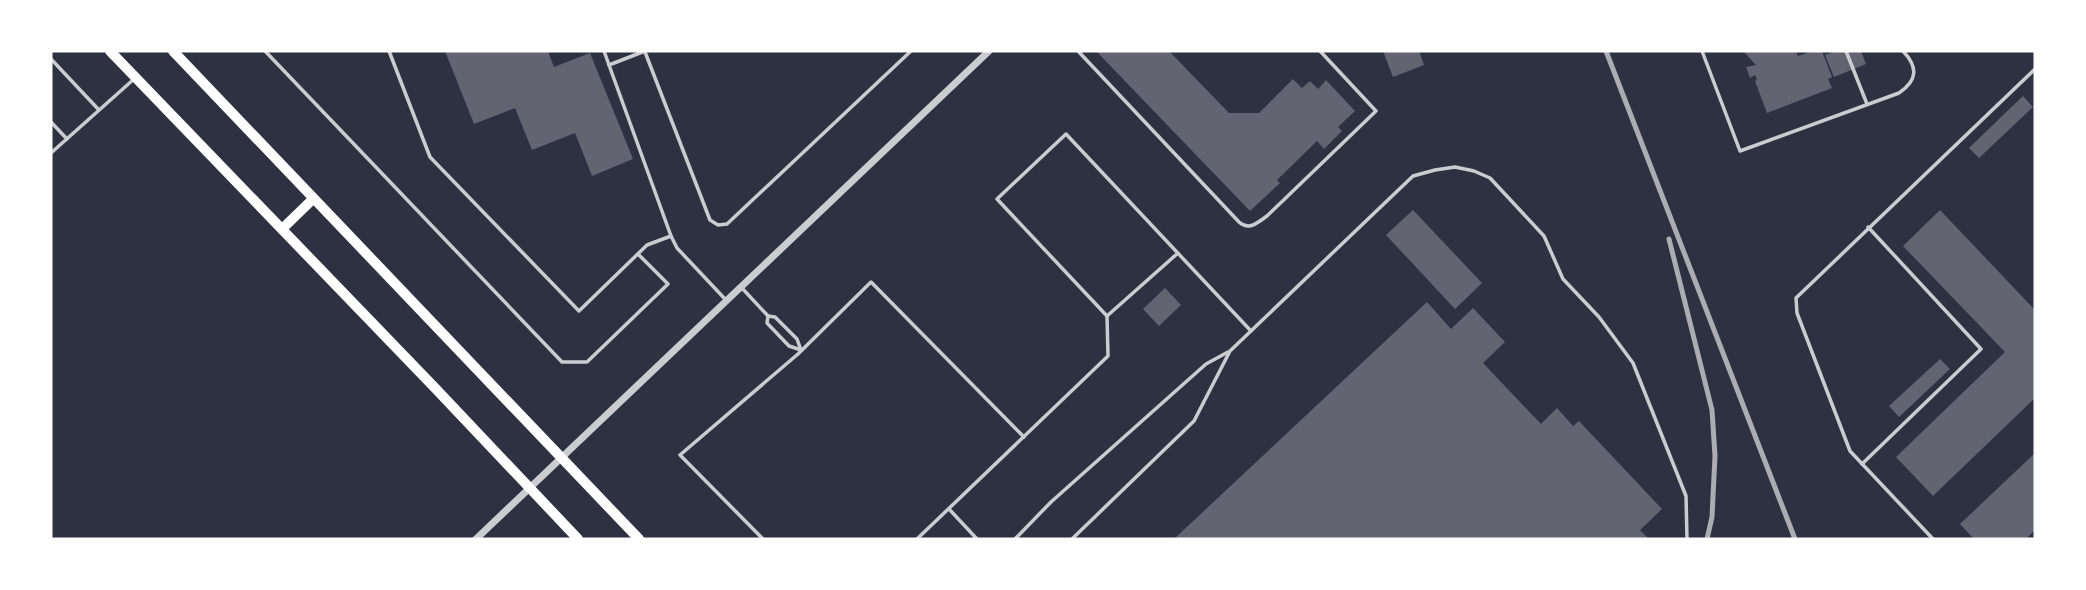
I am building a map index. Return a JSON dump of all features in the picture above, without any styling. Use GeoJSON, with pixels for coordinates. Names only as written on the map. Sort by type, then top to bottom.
{"type":"FeatureCollection","features":[{"type":"Feature","properties":{"kind":"main road"},"geometry":{"type":"LineString","coordinates":[[110,51],[578,539]]}},
{"type":"Feature","properties":{"kind":"main road"},"geometry":{"type":"LineString","coordinates":[[173,51],[639,539]]}},
{"type":"Feature","properties":{"kind":"main road"},"geometry":{"type":"LineString","coordinates":[[282,229],[313,199]]}},
{"type":"Feature","properties":{"kind":"street"},"geometry":{"type":"LineString","coordinates":[[477,539],[989,51]]}},
{"type":"Feature","properties":{"kind":"lane"},"geometry":{"type":"LineString","coordinates":[[265,51],[562,362],[587,362],[668,284],[638,254]]}},
{"type":"Feature","properties":{"kind":"lane"},"geometry":{"type":"LineString","coordinates":[[389,51],[430,157],[579,311],[646,245],[670,236]]}},
{"type":"Feature","properties":{"kind":"lane"},"geometry":{"type":"LineString","coordinates":[[604,51],[670,236],[677,248],[726,300]]}},
{"type":"Feature","properties":{"kind":"lane"},"geometry":{"type":"LineString","coordinates":[[609,65],[646,51],[710,220],[718,225],[727,224],[911,51]]}},
{"type":"Feature","properties":{"kind":"lane"},"geometry":{"type":"LineString","coordinates":[[1078,51],[1239,222],[1251,227],[1266,216],[1376,111],[1320,51]]}},
{"type":"Feature","properties":{"kind":"lane"},"geometry":{"type":"LineString","coordinates":[[1702,51],[1740,151],[1899,93],[1912,81],[1914,74],[1914,65],[1903,51]]}},
{"type":"Feature","properties":{"kind":"lane"},"geometry":{"type":"LineString","coordinates":[[1846,51],[1867,105]]}},
{"type":"Feature","properties":{"kind":"lane"},"geometry":{"type":"LineString","coordinates":[[51,59],[99,110]]}},
{"type":"Feature","properties":{"kind":"lane"},"geometry":{"type":"LineString","coordinates":[[1933,539],[1847,445],[1795,304],[1799,293],[2035,69]]}},
{"type":"Feature","properties":{"kind":"lane"},"geometry":{"type":"LineString","coordinates":[[51,153],[135,77]]}},
{"type":"Feature","properties":{"kind":"lane"},"geometry":{"type":"LineString","coordinates":[[51,122],[67,139]]}},
{"type":"Feature","properties":{"kind":"lane"},"geometry":{"type":"LineString","coordinates":[[917,539],[1108,356],[1107,316],[997,199],[1066,134],[1251,331]]}},
{"type":"Feature","properties":{"kind":"lane"},"geometry":{"type":"LineString","coordinates":[[1015,539],[1051,502],[1206,363],[1230,351],[1413,176],[1455,167],[1490,178],[1544,236],[1563,279],[1599,317],[1633,363],[1686,496],[1687,539]]}},
{"type":"Feature","properties":{"kind":"lane"},"geometry":{"type":"LineString","coordinates":[[1862,464],[1981,349],[1868,227]]}},
{"type":"Feature","properties":{"kind":"lane"},"geometry":{"type":"LineString","coordinates":[[1107,316],[1178,253]]}},
{"type":"Feature","properties":{"kind":"lane"},"geometry":{"type":"LineString","coordinates":[[763,539],[680,455],[801,350],[871,282],[1024,437]]}},
{"type":"Feature","properties":{"kind":"lane"},"geometry":{"type":"LineString","coordinates":[[740,287],[768,316],[775,317],[797,339],[801,350]]}},
{"type":"Feature","properties":{"kind":"lane"},"geometry":{"type":"LineString","coordinates":[[768,316],[767,323],[789,346],[801,350]]}},
{"type":"Feature","properties":{"kind":"lane"},"geometry":{"type":"LineString","coordinates":[[1072,539],[1194,421],[1230,351]]}},
{"type":"Feature","properties":{"kind":"lane"},"geometry":{"type":"LineString","coordinates":[[949,509],[977,539]]}},
{"type":"Feature","properties":{"kind":"building"},"geometry":{"type":"Polygon","coordinates":[[[445,51],[548,51],[554,67],[590,53],[633,159],[592,176],[575,133],[532,150],[515,108],[474,124],[445,51]]]}},
{"type":"Feature","properties":{"kind":"building"},"geometry":{"type":"Polygon","coordinates":[[[1096,51],[1169,51],[1229,113],[1259,113],[1293,79],[1302,88],[1310,81],[1318,89],[1326,80],[1355,111],[1338,127],[1342,131],[1324,149],[1317,141],[1277,180],[1280,183],[1250,211],[1096,51]]]}},
{"type":"Feature","properties":{"kind":"building"},"geometry":{"type":"Polygon","coordinates":[[[1383,51],[1419,51],[1424,65],[1393,77],[1383,51]]]}},
{"type":"Feature","properties":{"kind":"building"},"geometry":{"type":"Polygon","coordinates":[[[1743,51],[1796,51],[1798,56],[1822,51],[1832,77],[1828,79],[1832,88],[1767,113],[1755,75],[1750,78],[1746,67],[1756,65],[1743,51]]]}},
{"type":"Feature","properties":{"kind":"building"},"geometry":{"type":"Polygon","coordinates":[[[1836,51],[1861,51],[1866,64],[1834,77],[1825,55],[1836,51]]]}},
{"type":"Feature","properties":{"kind":"building"},"geometry":{"type":"Polygon","coordinates":[[[2023,96],[2033,107],[1979,158],[1969,148],[2023,96]]]}},
{"type":"Feature","properties":{"kind":"building"},"geometry":{"type":"Polygon","coordinates":[[[1413,210],[1482,283],[1455,309],[1386,235],[1413,210]]]}},
{"type":"Feature","properties":{"kind":"building"},"geometry":{"type":"Polygon","coordinates":[[[1940,210],[2035,310],[2035,398],[1933,496],[1896,457],[2005,352],[1903,246],[1940,210]]]}},
{"type":"Feature","properties":{"kind":"building"},"geometry":{"type":"Polygon","coordinates":[[[1165,288],[1181,305],[1159,326],[1143,309],[1165,288]]]}},
{"type":"Feature","properties":{"kind":"building"},"geometry":{"type":"Polygon","coordinates":[[[1427,302],[1451,329],[1473,308],[1505,342],[1483,363],[1541,424],[1557,408],[1573,426],[1579,421],[1662,509],[1640,530],[1649,539],[1174,539],[1427,302]]]}},
{"type":"Feature","properties":{"kind":"building"},"geometry":{"type":"Polygon","coordinates":[[[1940,359],[1950,369],[1899,417],[1889,406],[1940,359]]]}},
{"type":"Feature","properties":{"kind":"building"},"geometry":{"type":"Polygon","coordinates":[[[2035,453],[2035,530],[2026,539],[1974,539],[1960,524],[2035,453]]]}},
{"type":"Feature","properties":{"kind":"railway"},"geometry":{"type":"LineString","coordinates":[[1606,51],[1795,539]]}},
{"type":"Feature","properties":{"kind":"railway"},"geometry":{"type":"LineString","coordinates":[[1669,239],[1712,410],[1715,456],[1712,517],[1707,539]]}}]}
